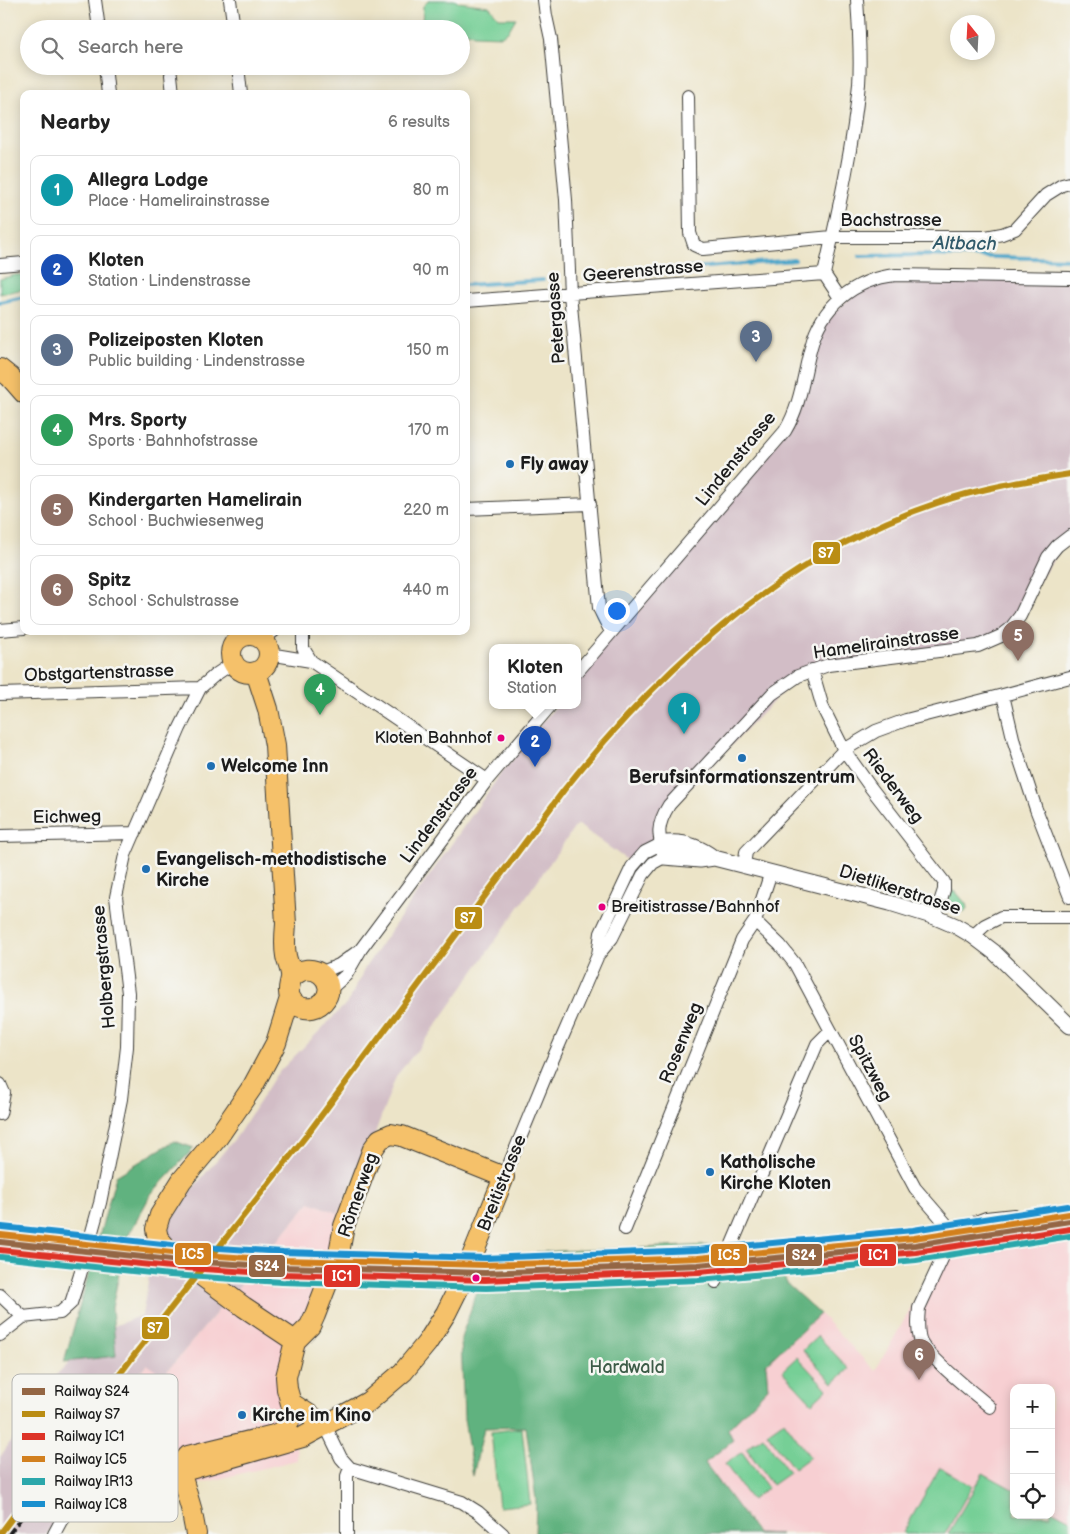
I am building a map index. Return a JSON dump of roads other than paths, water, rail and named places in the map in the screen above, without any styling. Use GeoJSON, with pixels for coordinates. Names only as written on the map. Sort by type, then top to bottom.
{"type":"FeatureCollection","features":[{"type":"Feature","properties":{"kind":"main road"},"geometry":{"type":"LineString","coordinates":[[0,354],[7,363],[5,373],[20,389]]}},
{"type":"Feature","properties":{"kind":"main road"},"geometry":{"type":"LineString","coordinates":[[256,637],[266,665],[256,672],[246,673],[233,663],[231,652],[236,641],[256,637]]}},
{"type":"Feature","properties":{"kind":"main road"},"geometry":{"type":"LineString","coordinates":[[256,672],[268,709],[275,745],[286,924],[284,937],[291,988],[298,1006],[309,1009]]}},
{"type":"Feature","properties":{"kind":"main road"},"geometry":{"type":"LineString","coordinates":[[276,1043],[299,1017],[309,1009],[321,1004],[328,991],[326,981],[314,971],[297,951],[286,924]]}},
{"type":"Feature","properties":{"kind":"main road"},"geometry":{"type":"LineString","coordinates":[[295,1341],[244,1308],[171,1253],[158,1238],[156,1229],[160,1215],[182,1180],[218,1138],[254,1086],[276,1043],[291,988],[302,970],[314,971]]}},
{"type":"Feature","properties":{"kind":"main road","name":"Römerweg"},"geometry":{"type":"LineString","coordinates":[[179,1467],[188,1456],[274,1435],[283,1431],[288,1424],[291,1417],[291,1403],[286,1377],[295,1341],[310,1326],[315,1315],[339,1253],[344,1226],[373,1149],[380,1139],[391,1134],[402,1136],[504,1177]]}},
{"type":"Feature","properties":{"kind":"main road","name":"Breitistrasse"},"geometry":{"type":"LineString","coordinates":[[179,1467],[191,1469],[303,1437],[368,1402],[403,1372],[428,1343],[446,1314],[463,1279],[504,1177]]}},
{"type":"Feature","properties":{"kind":"main road"},"geometry":{"type":"LineString","coordinates":[[291,1403],[325,1425]]}},
{"type":"Feature","properties":{"kind":"main road"},"geometry":{"type":"LineString","coordinates":[[179,1467],[192,1508],[196,1534]]}},
{"type":"Feature","properties":{"kind":"street"},"geometry":{"type":"LineString","coordinates":[[95,0],[98,20]]}},
{"type":"Feature","properties":{"kind":"street"},"geometry":{"type":"LineString","coordinates":[[230,0],[233,20]]}},
{"type":"Feature","properties":{"kind":"street","name":"Petergasse"},"geometry":{"type":"LineString","coordinates":[[544,0],[551,39],[566,200],[570,294],[599,608],[611,632]]}},
{"type":"Feature","properties":{"kind":"street"},"geometry":{"type":"LineString","coordinates":[[840,298],[824,274],[848,157],[859,84],[860,46],[857,0]]}},
{"type":"Feature","properties":{"kind":"street"},"geometry":{"type":"LineString","coordinates":[[106,75],[108,90]]}},
{"type":"Feature","properties":{"kind":"street"},"geometry":{"type":"LineString","coordinates":[[171,75],[173,90]]}},
{"type":"Feature","properties":{"kind":"street"},"geometry":{"type":"LineString","coordinates":[[239,75],[241,90]]}},
{"type":"Feature","properties":{"kind":"street","name":"Bachstrasse"},"geometry":{"type":"LineString","coordinates":[[688,96],[690,233],[694,245],[704,249],[832,237],[986,237],[1015,229],[1046,195],[1062,185],[1070,183]]}},
{"type":"Feature","properties":{"kind":"street"},"geometry":{"type":"LineString","coordinates":[[0,265],[20,263]]}},
{"type":"Feature","properties":{"kind":"street","name":"Geerenstrasse"},"geometry":{"type":"LineString","coordinates":[[470,301],[824,274]]}},
{"type":"Feature","properties":{"kind":"street","name":"Lindenstrasse"},"geometry":{"type":"LineString","coordinates":[[581,667],[785,431],[791,421],[800,396],[814,336],[822,319],[840,298],[858,285],[877,278],[896,275],[1070,278]]}},
{"type":"Feature","properties":{"kind":"street"},"geometry":{"type":"LineString","coordinates":[[470,508],[590,504]]}},
{"type":"Feature","properties":{"kind":"street","name":"Hamelirainstrasse"},"geometry":{"type":"LineString","coordinates":[[662,850],[659,826],[661,818],[669,805],[772,694],[785,684],[812,670],[828,665],[962,649],[989,643],[1002,636],[1020,616],[1048,557],[1057,546],[1070,536]]}},
{"type":"Feature","properties":{"kind":"street"},"geometry":{"type":"LineString","coordinates":[[0,630],[20,628]]}},
{"type":"Feature","properties":{"kind":"street"},"geometry":{"type":"LineString","coordinates":[[303,635],[303,648],[310,661]]}},
{"type":"Feature","properties":{"kind":"street"},"geometry":{"type":"LineString","coordinates":[[256,637],[310,661],[487,780]]}},
{"type":"Feature","properties":{"kind":"street","name":"Holbergstrasse"},"geometry":{"type":"LineString","coordinates":[[23,1317],[60,1313],[71,1303],[100,1203],[121,1099],[127,1047],[128,993],[116,897],[125,855],[180,728],[200,688],[233,663]]}},
{"type":"Feature","properties":{"kind":"street","name":"Riederweg"},"geometry":{"type":"LineString","coordinates":[[812,670],[823,708],[844,750],[944,882],[944,890],[935,917]]}},
{"type":"Feature","properties":{"kind":"street"},"geometry":{"type":"LineString","coordinates":[[744,865],[746,852],[844,750],[876,731],[906,720],[1070,677]]}},
{"type":"Feature","properties":{"kind":"street","name":"Obstgartenstrasse"},"geometry":{"type":"LineString","coordinates":[[0,694],[200,688]]}},
{"type":"Feature","properties":{"kind":"street"},"geometry":{"type":"LineString","coordinates":[[1003,694],[1014,742],[1036,809],[1070,897]]}},
{"type":"Feature","properties":{"kind":"street","name":"Lindenstrasse"},"geometry":{"type":"LineString","coordinates":[[328,991],[346,975],[361,949],[487,780],[547,709]]}},
{"type":"Feature","properties":{"kind":"street","name":"Eichweg"},"geometry":{"type":"LineString","coordinates":[[0,836],[135,833]]}},
{"type":"Feature","properties":{"kind":"street","name":"Dietlikerstrasse"},"geometry":{"type":"LineString","coordinates":[[662,850],[700,860],[714,858],[744,865],[890,903],[935,917],[973,936],[994,952],[1070,1026]]}},
{"type":"Feature","properties":{"kind":"street","name":"Breitistrasse"},"geometry":{"type":"LineString","coordinates":[[504,1177],[548,1068],[598,955],[612,938],[643,875],[662,850]]}},
{"type":"Feature","properties":{"kind":"street","name":"Rosenweg"},"geometry":{"type":"LineString","coordinates":[[625,1229],[742,940],[755,920],[771,872]]}},
{"type":"Feature","properties":{"kind":"street"},"geometry":{"type":"LineString","coordinates":[[973,936],[985,924],[1001,916],[1070,917]]}},
{"type":"Feature","properties":{"kind":"street","name":"Spitzweg"},"geometry":{"type":"LineString","coordinates":[[755,920],[780,945],[795,964],[915,1188],[954,1233]]}},
{"type":"Feature","properties":{"kind":"street","name":"Lindenstrasse"},"geometry":{"type":"LineString","coordinates":[[314,971],[339,965],[361,949]]}},
{"type":"Feature","properties":{"kind":"street"},"geometry":{"type":"LineString","coordinates":[[716,1282],[816,1044],[830,1031]]}},
{"type":"Feature","properties":{"kind":"street"},"geometry":{"type":"LineString","coordinates":[[0,1084],[4,1092],[0,1114]]}},
{"type":"Feature","properties":{"kind":"street"},"geometry":{"type":"LineString","coordinates":[[990,1407],[934,1358],[921,1341],[918,1322],[919,1308],[954,1233],[970,1224],[1000,1215],[1014,1215],[1039,1221],[1070,1233]]}},
{"type":"Feature","properties":{"kind":"street"},"geometry":{"type":"LineString","coordinates":[[0,1295],[23,1317],[0,1335]]}},
{"type":"Feature","properties":{"kind":"street"},"geometry":{"type":"LineString","coordinates":[[325,1425],[341,1458],[350,1468],[462,1502],[478,1512],[502,1534]]}},
{"type":"Feature","properties":{"kind":"street"},"geometry":{"type":"LineString","coordinates":[[347,1534],[347,1476],[350,1468]]}},
{"type":"Feature","properties":{"kind":"street"},"geometry":{"type":"LineString","coordinates":[[54,1534],[60,1522]]}},
{"type":"Feature","properties":{"kind":"waterway","name":"Altbach"},"geometry":{"type":"LineString","coordinates":[[860,256],[924,255],[1070,259]]}},
{"type":"Feature","properties":{"kind":"waterway","name":"Altbach"},"geometry":{"type":"LineString","coordinates":[[595,276],[795,260]]}},
{"type":"Feature","properties":{"kind":"waterway","name":"Altbach"},"geometry":{"type":"LineString","coordinates":[[470,285],[543,280]]}},
{"type":"Feature","properties":{"kind":"waterway","name":"Altbach"},"geometry":{"type":"LineString","coordinates":[[0,302],[20,298]]}},
{"type":"Feature","properties":{"kind":"railway"},"geometry":{"type":"LineString","coordinates":[[9,1534],[18,1522]]}},
{"type":"Feature","properties":{"kind":"rail line","name":"S7"},"geometry":{"type":"LineString","coordinates":[[120,1374],[306,1136],[564,790],[642,700],[685,658],[730,619],[778,584],[828,552],[881,525],[937,503],[970,493],[1070,474]]}},
{"type":"Feature","properties":{"kind":"rail line","name":"IC8"},"geometry":{"type":"LineString","coordinates":[[2,1227],[172,1245],[283,1252],[485,1258],[697,1250],[913,1230],[1068,1206]]}},
{"type":"Feature","properties":{"kind":"rail line","name":"IC5"},"geometry":{"type":"LineString","coordinates":[[1,1235],[172,1253],[282,1260],[485,1265],[698,1258],[914,1238],[1069,1214]]}},
{"type":"Feature","properties":{"kind":"rail line","name":"S24"},"geometry":{"type":"LineString","coordinates":[[0,1242],[171,1260],[282,1267],[485,1273],[698,1265],[915,1245],[1070,1221]]}},
{"type":"Feature","properties":{"kind":"rail line","name":"IC1"},"geometry":{"type":"LineString","coordinates":[[0,1250],[171,1267],[282,1274],[485,1280],[699,1272],[916,1252],[1070,1229]]}},
{"type":"Feature","properties":{"kind":"rail line","name":"IR13"},"geometry":{"type":"LineString","coordinates":[[0,1257],[170,1275],[282,1282],[486,1288],[699,1280],[916,1260],[1070,1236]]}},
{"type":"Feature","properties":{"kind":"rail line","name":"S7"},"geometry":{"type":"LineString","coordinates":[[0,1534],[12,1518]]}},
{"type":"Feature","properties":{"kind":"place","name":"Polizeiposten Kloten"},"geometry":{"type":"Point","coordinates":[756,362]}},
{"type":"Feature","properties":{"kind":"place","name":"Fly away"},"geometry":{"type":"Point","coordinates":[510,464]}},
{"type":"Feature","properties":{"kind":"place","name":"Kindergarten Hamelirain"},"geometry":{"type":"Point","coordinates":[1018,661]}},
{"type":"Feature","properties":{"kind":"place","name":"Mrs. Sporty"},"geometry":{"type":"Point","coordinates":[320,715]}},
{"type":"Feature","properties":{"kind":"place","name":"Allegra Lodge"},"geometry":{"type":"Point","coordinates":[684,734]}},
{"type":"Feature","properties":{"kind":"place","name":"Kloten Bahnhof"},"geometry":{"type":"Point","coordinates":[501,738]}},
{"type":"Feature","properties":{"kind":"place","name":"Berufsinformationszentrum"},"geometry":{"type":"Point","coordinates":[742,758]}},
{"type":"Feature","properties":{"kind":"place","name":"Welcome Inn"},"geometry":{"type":"Point","coordinates":[211,766]}},
{"type":"Feature","properties":{"kind":"place","name":"Kloten"},"geometry":{"type":"Point","coordinates":[535,767]}},
{"type":"Feature","properties":{"kind":"place","name":"Evangelisch-methodistische Kirche"},"geometry":{"type":"Point","coordinates":[146,869]}},
{"type":"Feature","properties":{"kind":"place","name":"Breitistrasse/Bahnhof"},"geometry":{"type":"Point","coordinates":[602,907]}},
{"type":"Feature","properties":{"kind":"place","name":"Katholische Kirche Kloten"},"geometry":{"type":"Point","coordinates":[710,1172]}},
{"type":"Feature","properties":{"kind":"place","name":"Spitz"},"geometry":{"type":"Point","coordinates":[919,1380]}},
{"type":"Feature","properties":{"kind":"place","name":"Kirche im Kino"},"geometry":{"type":"Point","coordinates":[242,1415]}},
{"type":"Feature","properties":{"kind":"park label","name":"Hardwald"},"geometry":{"type":"Point","coordinates":[627,1367]}}]}
